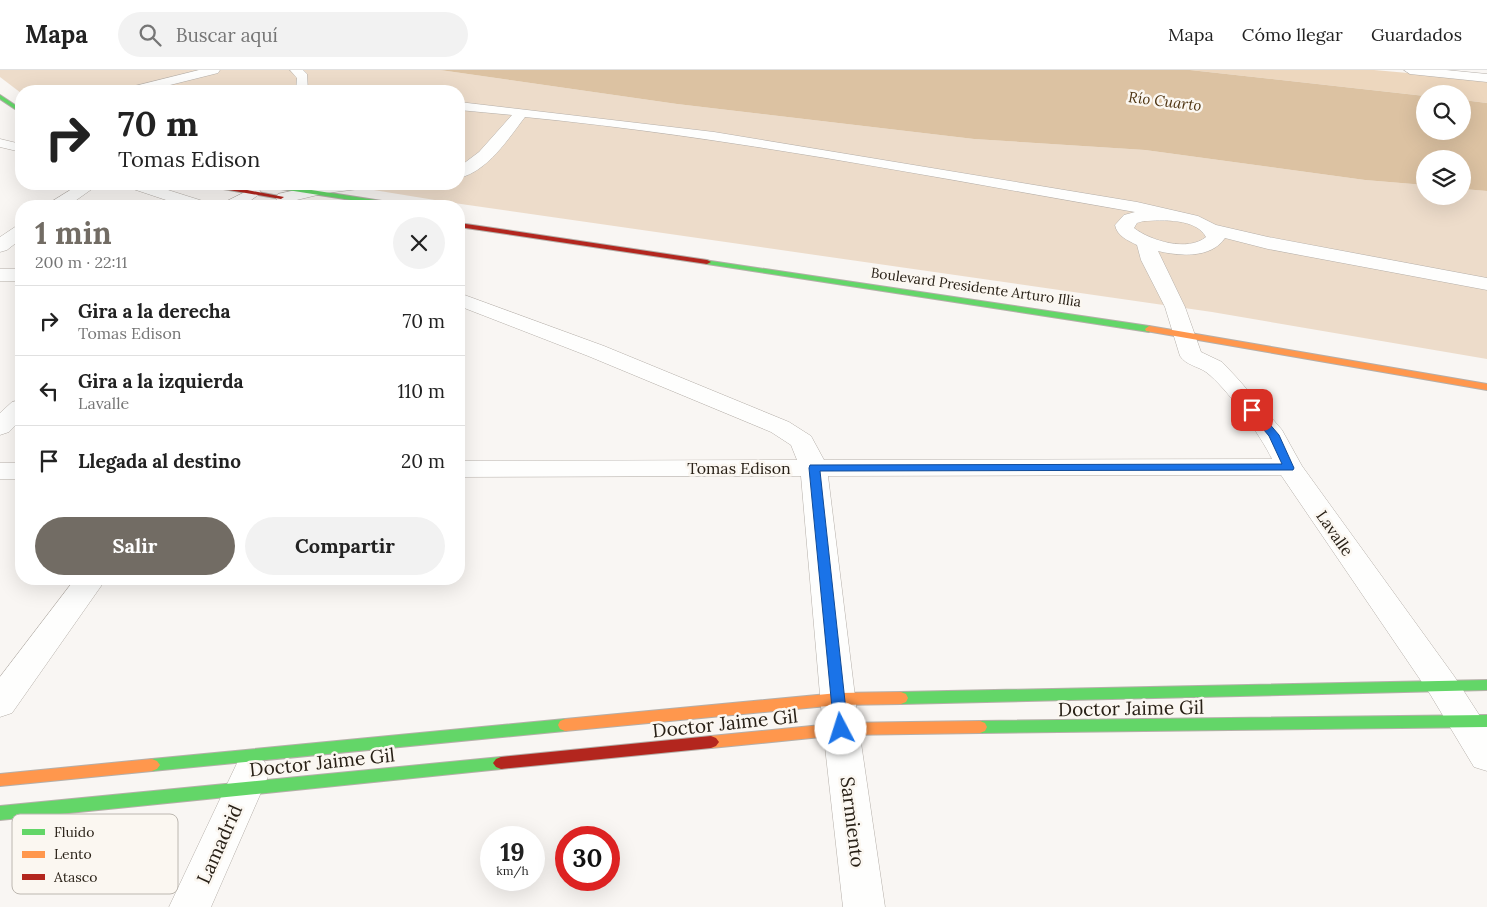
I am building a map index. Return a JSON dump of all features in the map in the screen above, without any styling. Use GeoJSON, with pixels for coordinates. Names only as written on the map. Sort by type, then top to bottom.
{"type":"FeatureCollection","features":[{"type":"Feature","properties":{"kind":"main road"},"geometry":{"type":"LineString","coordinates":[[0,97],[15,106]]}},
{"type":"Feature","properties":{"kind":"main road"},"geometry":{"type":"LineString","coordinates":[[224,190],[246,197],[298,200]]}},
{"type":"Feature","properties":{"kind":"main road"},"geometry":{"type":"LineString","coordinates":[[246,197],[306,192],[360,200]]}},
{"type":"Feature","properties":{"kind":"main road","name":"Boulevard Presidente Arturo Illia"},"geometry":{"type":"LineString","coordinates":[[465,216],[885,277]]}},
{"type":"Feature","properties":{"kind":"main road","name":"Boulevard Presidente Arturo Illia"},"geometry":{"type":"LineString","coordinates":[[465,225],[1180,324],[1487,387]]}},
{"type":"Feature","properties":{"kind":"main road","name":"Doctor Jaime Gil"},"geometry":{"type":"LineString","coordinates":[[0,780],[252,770],[840,714],[1442,685],[1487,685]]}},
{"type":"Feature","properties":{"kind":"main road","name":"Doctor Jaime Gil"},"geometry":{"type":"LineString","coordinates":[[0,813],[252,770],[840,714],[1475,721]]}},
{"type":"Feature","properties":{"kind":"street"},"geometry":{"type":"LineString","coordinates":[[155,85],[214,70]]}},
{"type":"Feature","properties":{"kind":"street"},"geometry":{"type":"LineString","coordinates":[[296,70],[303,77],[302,85]]}},
{"type":"Feature","properties":{"kind":"street"},"geometry":{"type":"LineString","coordinates":[[1410,70],[1487,78]]}},
{"type":"Feature","properties":{"kind":"street"},"geometry":{"type":"LineString","coordinates":[[465,107],[648,128],[1047,192],[1194,221],[1213,234],[1487,284]]}},
{"type":"Feature","properties":{"kind":"street"},"geometry":{"type":"LineString","coordinates":[[465,171],[480,158],[522,112]]}},
{"type":"Feature","properties":{"kind":"street"},"geometry":{"type":"LineString","coordinates":[[0,143],[15,147]]}},
{"type":"Feature","properties":{"kind":"street"},"geometry":{"type":"LineString","coordinates":[[66,200],[82,190]]}},
{"type":"Feature","properties":{"kind":"street"},"geometry":{"type":"LineString","coordinates":[[151,190],[182,200]]}},
{"type":"Feature","properties":{"kind":"street"},"geometry":{"type":"LineString","coordinates":[[284,198],[320,190]]}},
{"type":"Feature","properties":{"kind":"street"},"geometry":{"type":"LineString","coordinates":[[1047,192],[1113,223],[1148,251],[1204,247],[1212,243],[1213,234]]}},
{"type":"Feature","properties":{"kind":"street"},"geometry":{"type":"LineString","coordinates":[[1113,223],[1124,225],[1134,217],[1172,216]]}},
{"type":"Feature","properties":{"kind":"street"},"geometry":{"type":"LineString","coordinates":[[0,246],[15,235]]}},
{"type":"Feature","properties":{"kind":"street","name":"Lavalle"},"geometry":{"type":"LineString","coordinates":[[1148,251],[1180,324],[1191,356],[1214,367],[1273,435],[1289,468],[1442,685],[1475,721],[1487,756]]}},
{"type":"Feature","properties":{"kind":"street"},"geometry":{"type":"LineString","coordinates":[[0,275],[15,274]]}},
{"type":"Feature","properties":{"kind":"street","name":"Sarmiento"},"geometry":{"type":"LineString","coordinates":[[465,302],[596,351],[780,428],[802,441],[814,468],[840,714],[864,907]]}},
{"type":"Feature","properties":{"kind":"street"},"geometry":{"type":"LineString","coordinates":[[0,427],[15,413]]}},
{"type":"Feature","properties":{"kind":"street","name":"Tomas Edison"},"geometry":{"type":"LineString","coordinates":[[465,469],[1289,468]]}},
{"type":"Feature","properties":{"kind":"street"},"geometry":{"type":"LineString","coordinates":[[0,471],[15,471]]}},
{"type":"Feature","properties":{"kind":"street"},"geometry":{"type":"LineString","coordinates":[[0,703],[87,585]]}},
{"type":"Feature","properties":{"kind":"street","name":"Lamadrid"},"geometry":{"type":"LineString","coordinates":[[190,907],[252,770]]}},
{"type":"Feature","properties":{"kind":"shaded area"},"geometry":{"type":"Polygon","coordinates":[[[0,70],[440,70],[677,104],[974,139],[1145,150],[1365,180],[1416,184],[1416,205],[1471,205],[1471,190],[1487,191],[1487,359],[1212,312],[465,205],[465,200],[435,200],[374,190],[465,190],[465,85],[15,85],[15,88],[0,77],[0,70]]]}},
{"type":"Feature","properties":{"kind":"shaded area"},"geometry":{"type":"Polygon","coordinates":[[[1190,70],[1374,70],[1487,80],[1487,103],[1471,101],[1471,85],[1416,85],[1416,95],[1190,70]]]}},
{"type":"Feature","properties":{"kind":"water","name":"Río Cuarto"},"geometry":{"type":"Polygon","coordinates":[[[440,70],[1190,70],[1416,95],[1416,140],[1471,140],[1471,101],[1487,103],[1487,191],[1471,190],[1471,150],[1416,150],[1416,184],[1365,180],[1145,150],[974,139],[677,104],[440,70]]]}},
{"type":"Feature","properties":{"kind":"traffic: fast"},"geometry":{"type":"LineString","coordinates":[[0,97],[15,107]]}},
{"type":"Feature","properties":{"kind":"traffic: fast"},"geometry":{"type":"LineString","coordinates":[[300,190],[363,200]]}},
{"type":"Feature","properties":{"kind":"traffic: fast"},"geometry":{"type":"LineString","coordinates":[[707,262],[1149,329]]}},
{"type":"Feature","properties":{"kind":"traffic: fast"},"geometry":{"type":"LineString","coordinates":[[901,698],[1487,685]]}},
{"type":"Feature","properties":{"kind":"traffic: fast"},"geometry":{"type":"LineString","coordinates":[[980,727],[1487,721]]}},
{"type":"Feature","properties":{"kind":"traffic: fast"},"geometry":{"type":"LineString","coordinates":[[152,765],[565,725]]}},
{"type":"Feature","properties":{"kind":"traffic: fast"},"geometry":{"type":"LineString","coordinates":[[0,813],[501,763]]}},
{"type":"Feature","properties":{"kind":"traffic: slow"},"geometry":{"type":"LineString","coordinates":[[1149,329],[1487,387]]}},
{"type":"Feature","properties":{"kind":"traffic: slow"},"geometry":{"type":"LineString","coordinates":[[565,725],[838,699],[901,698]]}},
{"type":"Feature","properties":{"kind":"traffic: slow"},"geometry":{"type":"LineString","coordinates":[[711,742],[841,729],[980,727]]}},
{"type":"Feature","properties":{"kind":"traffic: slow"},"geometry":{"type":"LineString","coordinates":[[0,780],[152,765]]}},
{"type":"Feature","properties":{"kind":"traffic: jam"},"geometry":{"type":"LineString","coordinates":[[241,190],[281,197]]}},
{"type":"Feature","properties":{"kind":"traffic: jam"},"geometry":{"type":"LineString","coordinates":[[465,226],[707,262]]}},
{"type":"Feature","properties":{"kind":"traffic: jam"},"geometry":{"type":"LineString","coordinates":[[501,763],[711,742]]}},
{"type":"Feature","properties":{"kind":"route"},"geometry":{"type":"LineString","coordinates":[[841,729],[814,468],[1289,468],[1273,435],[1252,410]]}}]}
